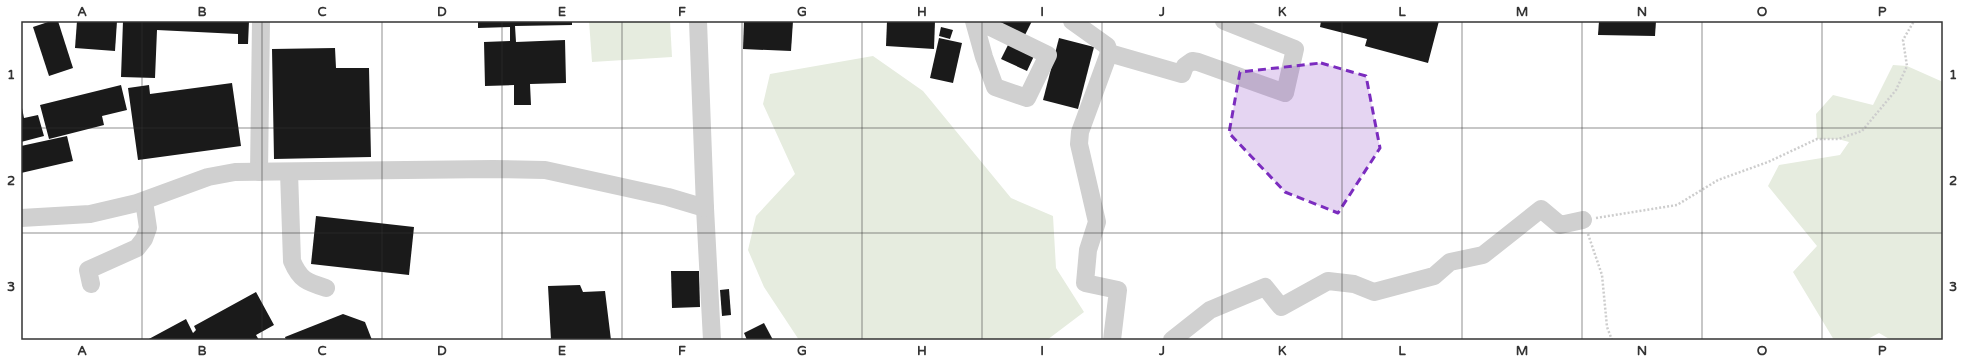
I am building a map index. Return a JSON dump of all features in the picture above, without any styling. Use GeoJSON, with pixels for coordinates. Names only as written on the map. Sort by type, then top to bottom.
{"type":"FeatureCollection","features":[{"type":"Feature","properties":{"kind":"street"},"geometry":{"type":"LineString","coordinates":[[259,172],[261,21]]}},
{"type":"Feature","properties":{"kind":"street"},"geometry":{"type":"LineString","coordinates":[[698,21],[705,208],[712,340]]}},
{"type":"Feature","properties":{"kind":"street"},"geometry":{"type":"LineString","coordinates":[[974,21],[984,57],[995,87],[1028,98],[1048,55],[978,21]]}},
{"type":"Feature","properties":{"kind":"street"},"geometry":{"type":"LineString","coordinates":[[1072,21],[1107,46],[1109,53],[1080,132],[1079,144],[1097,222],[1088,250],[1085,283],[1118,290],[1112,340]]}},
{"type":"Feature","properties":{"kind":"street"},"geometry":{"type":"LineString","coordinates":[[1109,53],[1182,74],[1185,66],[1192,61],[1198,62],[1285,93],[1295,49],[1224,21]]}},
{"type":"Feature","properties":{"kind":"street"},"geometry":{"type":"LineString","coordinates":[[21,218],[90,214],[144,201],[208,177],[235,172],[493,169],[545,170],[668,197],[705,208]]}},
{"type":"Feature","properties":{"kind":"street"},"geometry":{"type":"LineString","coordinates":[[289,172],[292,261],[297,274],[310,283],[326,288]]}},
{"type":"Feature","properties":{"kind":"street"},"geometry":{"type":"LineString","coordinates":[[91,284],[88,270],[137,248],[144,239],[148,228],[144,201]]}},
{"type":"Feature","properties":{"kind":"street"},"geometry":{"type":"LineString","coordinates":[[1172,340],[1210,310],[1265,287],[1281,307],[1328,281],[1354,284],[1374,292],[1434,276],[1450,262],[1483,255],[1541,209],[1560,225],[1583,220]]}},
{"type":"Feature","properties":{"kind":"path"},"geometry":{"type":"LineString","coordinates":[[1612,340],[1607,327],[1602,275],[1583,220],[1677,205],[1718,180],[1768,162],[1817,139],[1838,139],[1862,131],[1896,90],[1899,84],[1907,66],[1903,40],[1914,21]]}},
{"type":"Feature","properties":{"kind":"highlighted area"},"geometry":{"type":"Polygon","coordinates":[[[1321,63],[1366,76],[1380,148],[1338,213],[1285,192],[1229,133],[1240,72],[1321,63]]]}},
{"type":"Feature","properties":{"kind":"shaded area"},"geometry":{"type":"Polygon","coordinates":[[[589,21],[670,21],[672,57],[592,62],[589,21]]]}},
{"type":"Feature","properties":{"kind":"shaded area"},"geometry":{"type":"Polygon","coordinates":[[[873,56],[923,91],[1011,198],[1053,216],[1056,268],[1084,312],[1047,340],[799,340],[764,287],[748,250],[756,216],[795,174],[763,104],[770,74],[873,56]]]}},
{"type":"Feature","properties":{"kind":"shaded area"},"geometry":{"type":"Polygon","coordinates":[[[1893,65],[1907,66],[1943,82],[1943,340],[1891,340],[1879,333],[1866,340],[1834,340],[1793,272],[1817,246],[1768,186],[1779,165],[1840,155],[1849,142],[1838,139],[1817,139],[1816,114],[1833,95],[1873,105],[1893,65]]]}},
{"type":"Feature","properties":{"kind":"building"},"geometry":{"type":"Polygon","coordinates":[[[51,21],[58,21],[73,68],[49,76],[33,27],[51,21]]]}},
{"type":"Feature","properties":{"kind":"building"},"geometry":{"type":"Polygon","coordinates":[[[77,21],[117,21],[115,51],[75,48],[77,21]]]}},
{"type":"Feature","properties":{"kind":"building"},"geometry":{"type":"Polygon","coordinates":[[[123,21],[249,21],[248,44],[238,44],[238,34],[157,30],[155,78],[121,77],[123,21]]]}},
{"type":"Feature","properties":{"kind":"building"},"geometry":{"type":"Polygon","coordinates":[[[478,21],[572,21],[572,25],[515,26],[516,42],[565,40],[566,83],[530,84],[531,105],[514,105],[514,85],[485,86],[484,42],[510,41],[510,27],[478,28],[478,21]]]}},
{"type":"Feature","properties":{"kind":"building"},"geometry":{"type":"Polygon","coordinates":[[[744,21],[793,21],[791,51],[743,49],[744,21]]]}},
{"type":"Feature","properties":{"kind":"building"},"geometry":{"type":"Polygon","coordinates":[[[887,21],[935,21],[934,49],[886,46],[887,21]]]}},
{"type":"Feature","properties":{"kind":"building"},"geometry":{"type":"Polygon","coordinates":[[[993,21],[1032,21],[1024,37],[993,21]]]}},
{"type":"Feature","properties":{"kind":"building"},"geometry":{"type":"Polygon","coordinates":[[[1321,21],[1439,21],[1428,63],[1365,46],[1367,39],[1320,27],[1321,21]]]}},
{"type":"Feature","properties":{"kind":"building"},"geometry":{"type":"Polygon","coordinates":[[[1599,21],[1656,21],[1655,36],[1598,35],[1599,21]]]}},
{"type":"Feature","properties":{"kind":"building"},"geometry":{"type":"Polygon","coordinates":[[[941,27],[953,30],[950,39],[939,36],[941,27]]]}},
{"type":"Feature","properties":{"kind":"building"},"geometry":{"type":"Polygon","coordinates":[[[939,38],[962,43],[953,83],[930,78],[939,38]]]}},
{"type":"Feature","properties":{"kind":"building"},"geometry":{"type":"Polygon","coordinates":[[[1059,38],[1094,47],[1078,109],[1043,100],[1059,38]]]}},
{"type":"Feature","properties":{"kind":"building"},"geometry":{"type":"Polygon","coordinates":[[[1008,45],[1034,56],[1027,71],[1001,59],[1008,45]]]}},
{"type":"Feature","properties":{"kind":"building"},"geometry":{"type":"Polygon","coordinates":[[[335,48],[336,68],[369,68],[371,157],[274,159],[272,49],[335,48]]]}},
{"type":"Feature","properties":{"kind":"building"},"geometry":{"type":"Polygon","coordinates":[[[232,83],[241,146],[138,160],[128,88],[149,85],[150,94],[232,83]]]}},
{"type":"Feature","properties":{"kind":"building"},"geometry":{"type":"Polygon","coordinates":[[[121,85],[127,110],[102,116],[104,125],[49,139],[40,105],[121,85]]]}},
{"type":"Feature","properties":{"kind":"building"},"geometry":{"type":"Polygon","coordinates":[[[22,108],[24,118],[38,115],[44,136],[21,142],[22,108]]]}},
{"type":"Feature","properties":{"kind":"building"},"geometry":{"type":"Polygon","coordinates":[[[67,136],[73,161],[21,173],[21,146],[67,136]]]}},
{"type":"Feature","properties":{"kind":"building"},"geometry":{"type":"Polygon","coordinates":[[[316,216],[414,227],[409,275],[311,264],[316,216]]]}},
{"type":"Feature","properties":{"kind":"building"},"geometry":{"type":"Polygon","coordinates":[[[671,271],[699,271],[700,307],[672,308],[671,271]]]}},
{"type":"Feature","properties":{"kind":"building"},"geometry":{"type":"Polygon","coordinates":[[[580,285],[583,292],[605,291],[611,340],[551,340],[548,286],[580,285]]]}},
{"type":"Feature","properties":{"kind":"building"},"geometry":{"type":"Polygon","coordinates":[[[729,289],[731,315],[722,316],[720,290],[729,289]]]}},
{"type":"Feature","properties":{"kind":"building"},"geometry":{"type":"Polygon","coordinates":[[[256,292],[274,325],[256,335],[259,340],[147,340],[186,319],[193,333],[196,330],[194,326],[256,292]]]}},
{"type":"Feature","properties":{"kind":"building"},"geometry":{"type":"Polygon","coordinates":[[[343,314],[365,322],[372,340],[286,340],[285,337],[343,314]]]}},
{"type":"Feature","properties":{"kind":"building"},"geometry":{"type":"Polygon","coordinates":[[[764,323],[773,340],[747,340],[744,333],[764,323]]]}}]}
